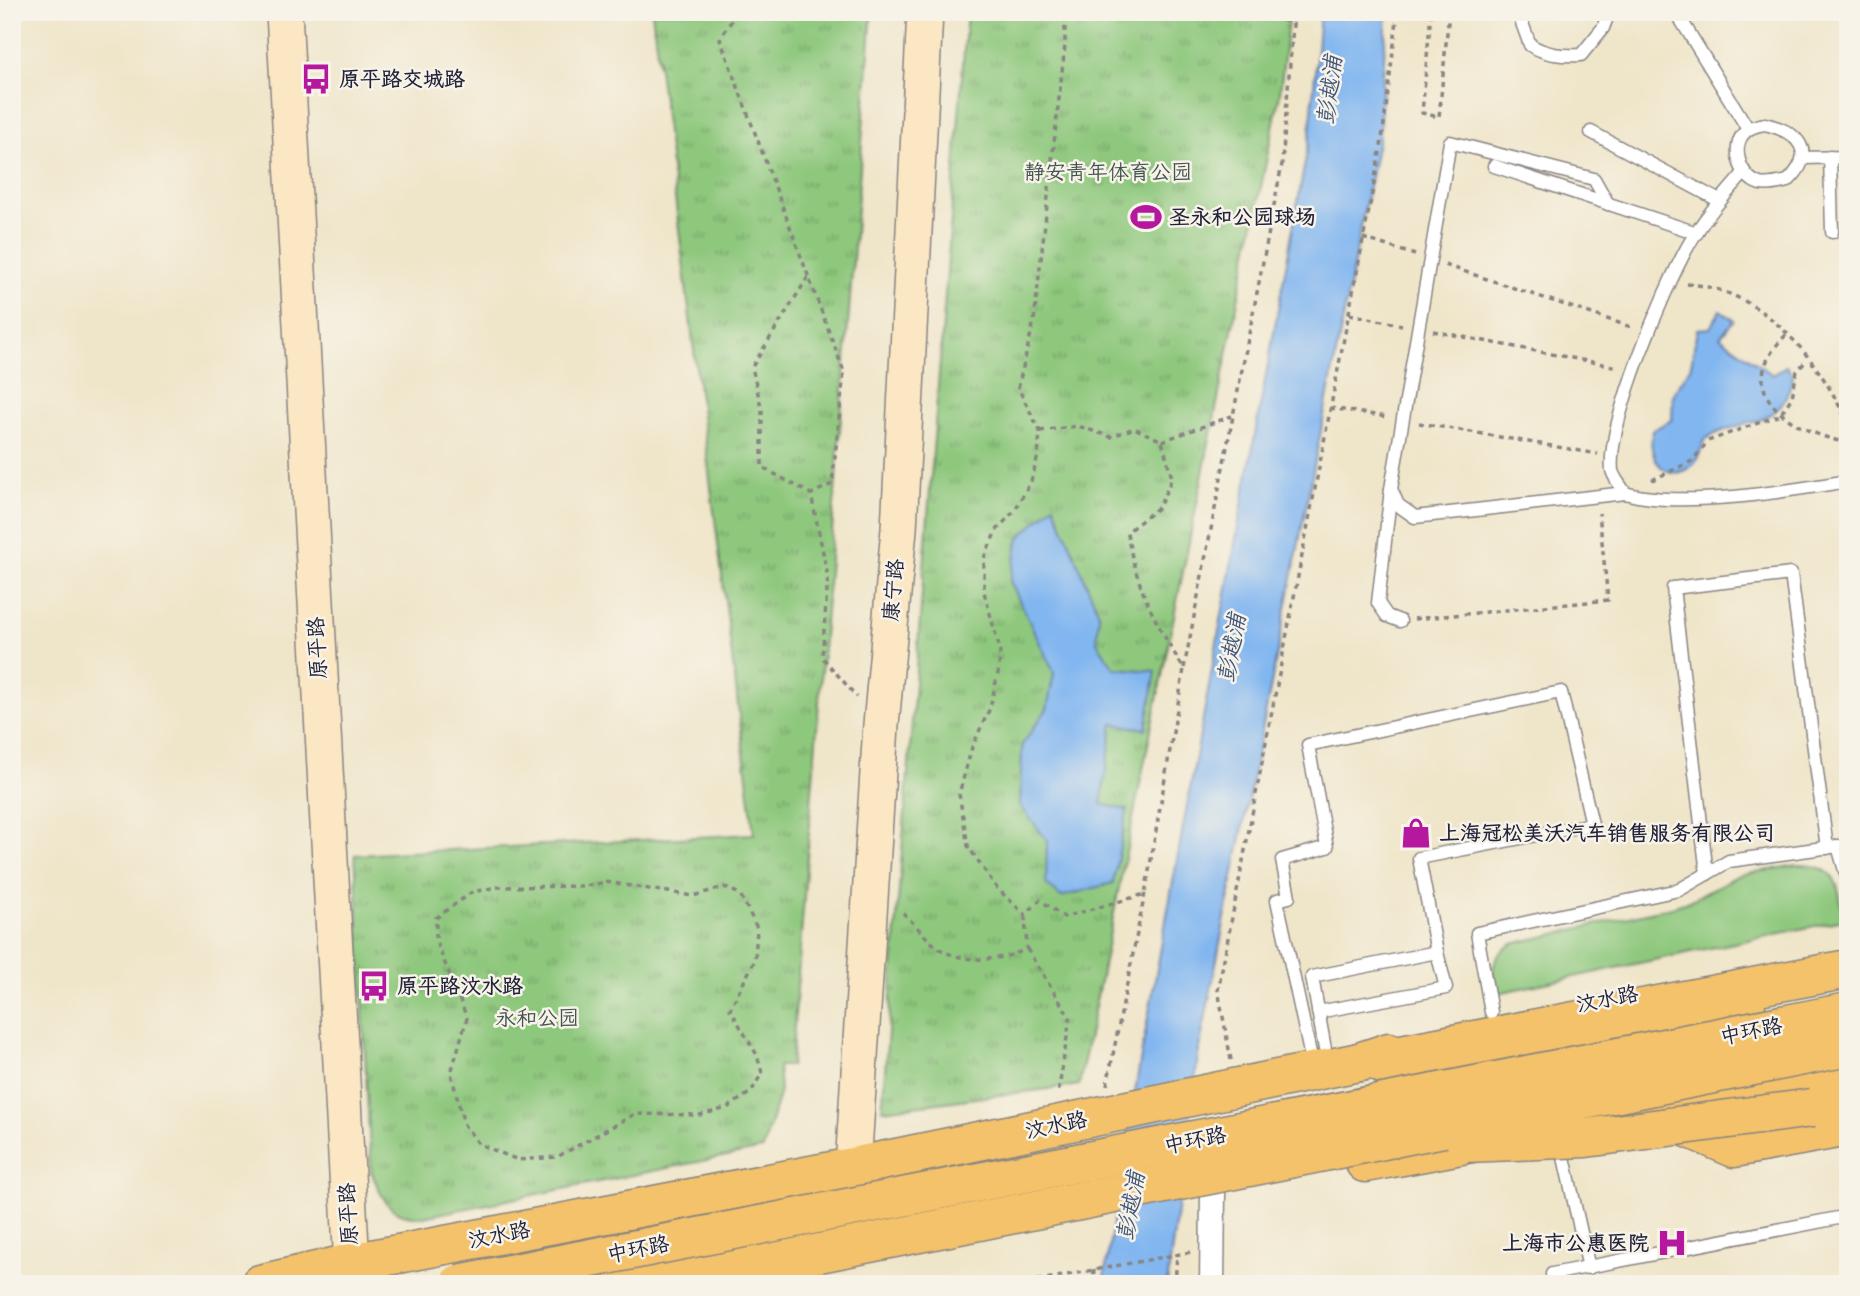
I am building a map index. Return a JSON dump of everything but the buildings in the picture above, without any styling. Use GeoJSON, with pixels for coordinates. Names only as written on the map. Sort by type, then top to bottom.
{"type":"FeatureCollection","features":[{"type":"Feature","properties":{"kind":"main road","name":"汶水路"},"geometry":{"type":"LineString","coordinates":[[260,1284],[352,1273],[853,1167],[1064,1110],[1342,1056],[1451,1029],[1848,952]]}},
{"type":"Feature","properties":{"kind":"main road"},"geometry":{"type":"LineString","coordinates":[[1609,1070],[1669,1013],[1848,969]]}},
{"type":"Feature","properties":{"kind":"main road"},"geometry":{"type":"LineString","coordinates":[[1342,1056],[1848,987]]}},
{"type":"Feature","properties":{"kind":"main road","name":"中环路"},"geometry":{"type":"LineString","coordinates":[[459,1284],[1848,1012]]}},
{"type":"Feature","properties":{"kind":"main road"},"geometry":{"type":"LineString","coordinates":[[1212,1175],[1609,1070],[1848,1022]]}},
{"type":"Feature","properties":{"kind":"main road"},"geometry":{"type":"LineString","coordinates":[[608,1284],[677,1276],[1072,1196],[1212,1175],[1428,1121],[1848,1038]]}},
{"type":"Feature","properties":{"kind":"main road","name":"中环路"},"geometry":{"type":"LineString","coordinates":[[677,1276],[1848,1047]]}},
{"type":"Feature","properties":{"kind":"main road"},"geometry":{"type":"LineString","coordinates":[[514,1284],[1212,1175],[1380,1160],[1848,1072]]}},
{"type":"Feature","properties":{"kind":"main road"},"geometry":{"type":"LineString","coordinates":[[1345,1147],[1586,1138],[1848,1101]]}},
{"type":"Feature","properties":{"kind":"main road"},"geometry":{"type":"LineString","coordinates":[[1646,1110],[1734,1148],[1848,1127]]}},
{"type":"Feature","properties":{"kind":"main road"},"geometry":{"type":"LineString","coordinates":[[1380,1160],[1428,1121]]}},
{"type":"Feature","properties":{"kind":"main road"},"geometry":{"type":"LineString","coordinates":[[677,1276],[771,1281],[1072,1196]]}},
{"type":"Feature","properties":{"kind":"street","name":"原平路"},"geometry":{"type":"LineString","coordinates":[[284,12],[352,1273]]}},
{"type":"Feature","properties":{"kind":"street","name":"康宁路"},"geometry":{"type":"LineString","coordinates":[[853,1167],[881,725],[899,529],[925,12]]}},
{"type":"Feature","properties":{"kind":"street"},"geometry":{"type":"LineString","coordinates":[[1212,1175],[1212,1284]]}},
{"type":"Feature","properties":{"kind":"lane"},"geometry":{"type":"LineString","coordinates":[[1518,12],[1530,45],[1542,52],[1561,56],[1581,55],[1603,29],[1609,12]]}},
{"type":"Feature","properties":{"kind":"lane"},"geometry":{"type":"LineString","coordinates":[[1682,12],[1681,20],[1748,129]]}},
{"type":"Feature","properties":{"kind":"lane"},"geometry":{"type":"LineString","coordinates":[[1765,124],[1792,134],[1800,143],[1803,158],[1800,169],[1788,181],[1758,183],[1744,173],[1738,149],[1748,129],[1765,124]]}},
{"type":"Feature","properties":{"kind":"lane"},"geometry":{"type":"LineString","coordinates":[[1591,132],[1720,201]]}},
{"type":"Feature","properties":{"kind":"lane"},"geometry":{"type":"LineString","coordinates":[[1400,621],[1387,616],[1378,603],[1391,489],[1450,142],[1594,179],[1608,204]]}},
{"type":"Feature","properties":{"kind":"lane"},"geometry":{"type":"LineString","coordinates":[[1803,158],[1848,156]]}},
{"type":"Feature","properties":{"kind":"lane"},"geometry":{"type":"LineString","coordinates":[[1830,157],[1832,232]]}},
{"type":"Feature","properties":{"kind":"lane"},"geometry":{"type":"LineString","coordinates":[[1494,166],[1697,233]]}},
{"type":"Feature","properties":{"kind":"lane"},"geometry":{"type":"LineString","coordinates":[[1625,493],[1612,471],[1616,426],[1636,370],[1671,283],[1697,233],[1744,173]]}},
{"type":"Feature","properties":{"kind":"lane"},"geometry":{"type":"LineString","coordinates":[[1391,489],[1398,505],[1415,517],[1625,493],[1649,500],[1783,492],[1848,481]]}},
{"type":"Feature","properties":{"kind":"lane"},"geometry":{"type":"LineString","coordinates":[[1707,874],[1673,588],[1791,574],[1827,848]]}},
{"type":"Feature","properties":{"kind":"lane"},"geometry":{"type":"LineString","coordinates":[[1310,1053],[1277,900],[1289,897],[1282,860],[1327,847],[1307,745],[1561,692],[1592,824],[1419,858],[1446,988],[1318,1012]]}},
{"type":"Feature","properties":{"kind":"lane"},"geometry":{"type":"LineString","coordinates":[[1492,1012],[1477,933],[1679,890],[1729,861],[1838,846],[1848,881]]}},
{"type":"Feature","properties":{"kind":"lane"},"geometry":{"type":"LineString","coordinates":[[1342,1056],[1318,1012],[1312,977],[1437,952]]}},
{"type":"Feature","properties":{"kind":"lane"},"geometry":{"type":"LineString","coordinates":[[1557,1127],[1589,1268]]}},
{"type":"Feature","properties":{"kind":"lane"},"geometry":{"type":"LineString","coordinates":[[1555,1284],[1552,1274],[1848,1216]]}},
{"type":"Feature","properties":{"kind":"path"},"geometry":{"type":"LineString","coordinates":[[737,12],[720,39],[844,372],[832,484],[811,494]]}},
{"type":"Feature","properties":{"kind":"path"},"geometry":{"type":"LineString","coordinates":[[1064,1110],[1070,1018],[1027,949],[1024,915],[996,887],[968,846],[959,794],[972,747],[990,708],[999,669],[1000,650],[984,592],[984,558],[996,531],[1015,510],[1031,481],[1038,456],[1040,431],[1018,388],[1034,321],[1065,45],[1065,12]]}},
{"type":"Feature","properties":{"kind":"path"},"geometry":{"type":"LineString","coordinates":[[1252,12],[1293,23]]}},
{"type":"Feature","properties":{"kind":"path"},"geometry":{"type":"LineString","coordinates":[[1106,1090],[1282,164],[1294,12]]}},
{"type":"Feature","properties":{"kind":"path"},"geometry":{"type":"LineString","coordinates":[[1222,1081],[1222,1022],[1218,990],[1381,147],[1398,12]]}},
{"type":"Feature","properties":{"kind":"path"},"geometry":{"type":"LineString","coordinates":[[1431,12],[1422,113],[1439,117],[1450,12]]}},
{"type":"Feature","properties":{"kind":"path"},"geometry":{"type":"LineString","coordinates":[[1363,238],[1650,333]]}},
{"type":"Feature","properties":{"kind":"path"},"geometry":{"type":"LineString","coordinates":[[808,276],[752,367],[762,411],[762,467],[811,494],[828,577],[822,657],[881,725]]}},
{"type":"Feature","properties":{"kind":"path"},"geometry":{"type":"LineString","coordinates":[[1671,283],[1703,285],[1731,295],[1764,312],[1808,360],[1840,407],[1848,424]]}},
{"type":"Feature","properties":{"kind":"path"},"geometry":{"type":"LineString","coordinates":[[1349,314],[1636,370]]}},
{"type":"Feature","properties":{"kind":"path"},"geometry":{"type":"LineString","coordinates":[[1786,335],[1776,345],[1763,381],[1769,402],[1780,415],[1823,438],[1848,443]]}},
{"type":"Feature","properties":{"kind":"path"},"geometry":{"type":"LineString","coordinates":[[1625,493],[1692,461],[1708,442],[1780,415],[1792,397],[1797,371],[1808,360]]}},
{"type":"Feature","properties":{"kind":"path"},"geometry":{"type":"LineString","coordinates":[[1331,408],[1614,457]]}},
{"type":"Feature","properties":{"kind":"path"},"geometry":{"type":"LineString","coordinates":[[1040,431],[1078,426],[1111,437],[1134,428],[1162,441],[1232,416]]}},
{"type":"Feature","properties":{"kind":"path"},"geometry":{"type":"LineString","coordinates":[[1162,441],[1172,478],[1159,507],[1127,532],[1136,578],[1150,616],[1184,669]]}},
{"type":"Feature","properties":{"kind":"path"},"geometry":{"type":"LineString","coordinates":[[1400,621],[1608,600],[1597,497]]}},
{"type":"Feature","properties":{"kind":"path"},"geometry":{"type":"LineString","coordinates":[[606,881],[693,896],[724,887],[740,894],[751,911],[757,928],[757,939],[754,960],[730,1009],[757,1055],[762,1073],[751,1092],[727,1108],[700,1115],[635,1114],[557,1157],[518,1160],[479,1144],[464,1125],[451,1073],[467,1018],[436,941],[436,918],[472,892],[497,887],[586,886],[606,881]]}},
{"type":"Feature","properties":{"kind":"path"},"geometry":{"type":"LineString","coordinates":[[1024,915],[1040,900],[1064,916],[1145,894]]}},
{"type":"Feature","properties":{"kind":"path"},"geometry":{"type":"LineString","coordinates":[[903,914],[940,949],[979,959],[1012,956],[1027,949]]}},
{"type":"Feature","properties":{"kind":"path"},"geometry":{"type":"LineString","coordinates":[[1018,1284],[1177,1254],[1175,1284]]}},
{"type":"Feature","properties":{"kind":"path"},"geometry":{"type":"LineString","coordinates":[[1093,1284],[1094,1269]]}},
{"type":"Feature","properties":{"kind":"green space","name":"永和公园"},"geometry":{"type":"Polygon","coordinates":[[[652,12],[872,12],[791,1066],[778,1066],[780,1091],[763,1149],[423,1217],[411,1216],[388,1205],[371,1171],[355,855],[754,834],[652,12]]]}},
{"type":"Feature","properties":{"kind":"green space","name":"静安青年体育公园"},"geometry":{"type":"Polygon","coordinates":[[[967,12],[1289,12],[1280,93],[1079,1085],[882,1110],[967,12]]]}},
{"type":"Feature","properties":{"kind":"green space"},"geometry":{"type":"Polygon","coordinates":[[[1796,865],[1820,868],[1834,879],[1843,920],[1498,993],[1493,978],[1494,965],[1500,954],[1512,944],[1672,907],[1690,901],[1737,876],[1796,865]]]}},
{"type":"Feature","properties":{"kind":"water","name":"彭越浦"},"geometry":{"type":"Polygon","coordinates":[[[1320,12],[1387,12],[1379,136],[1199,1050],[1167,1284],[1103,1284],[1141,1056],[1310,135],[1320,12]]]}},
{"type":"Feature","properties":{"kind":"water"},"geometry":{"type":"Polygon","coordinates":[[[1720,310],[1734,320],[1720,337],[1773,375],[1786,366],[1793,376],[1787,395],[1769,415],[1704,440],[1698,457],[1690,467],[1680,472],[1670,472],[1661,467],[1655,458],[1652,446],[1653,430],[1672,420],[1673,394],[1691,366],[1697,329],[1710,328],[1720,310]]]}},
{"type":"Feature","properties":{"kind":"water"},"geometry":{"type":"Polygon","coordinates":[[[1054,505],[1099,614],[1097,642],[1114,668],[1156,671],[1146,729],[1113,724],[1101,804],[1127,810],[1113,883],[1061,897],[1046,884],[1047,840],[1020,806],[1022,745],[1047,709],[1054,673],[1010,581],[1019,538],[1054,505]]]}},
{"type":"Feature","properties":{"kind":"place","name":"原平路交城路"},"geometry":{"type":"Point","coordinates":[316,79]}},
{"type":"Feature","properties":{"kind":"place","name":"圣永和公园球场"},"geometry":{"type":"Point","coordinates":[1146,217]}},
{"type":"Feature","properties":{"kind":"place","name":"上海冠松美沃汽车销售服务有限公司"},"geometry":{"type":"Point","coordinates":[1416,833]}},
{"type":"Feature","properties":{"kind":"place","name":"原平路汶水路"},"geometry":{"type":"Point","coordinates":[374,986]}},
{"type":"Feature","properties":{"kind":"place","name":"上海市公惠医院"},"geometry":{"type":"Point","coordinates":[1672,1243]}}]}
